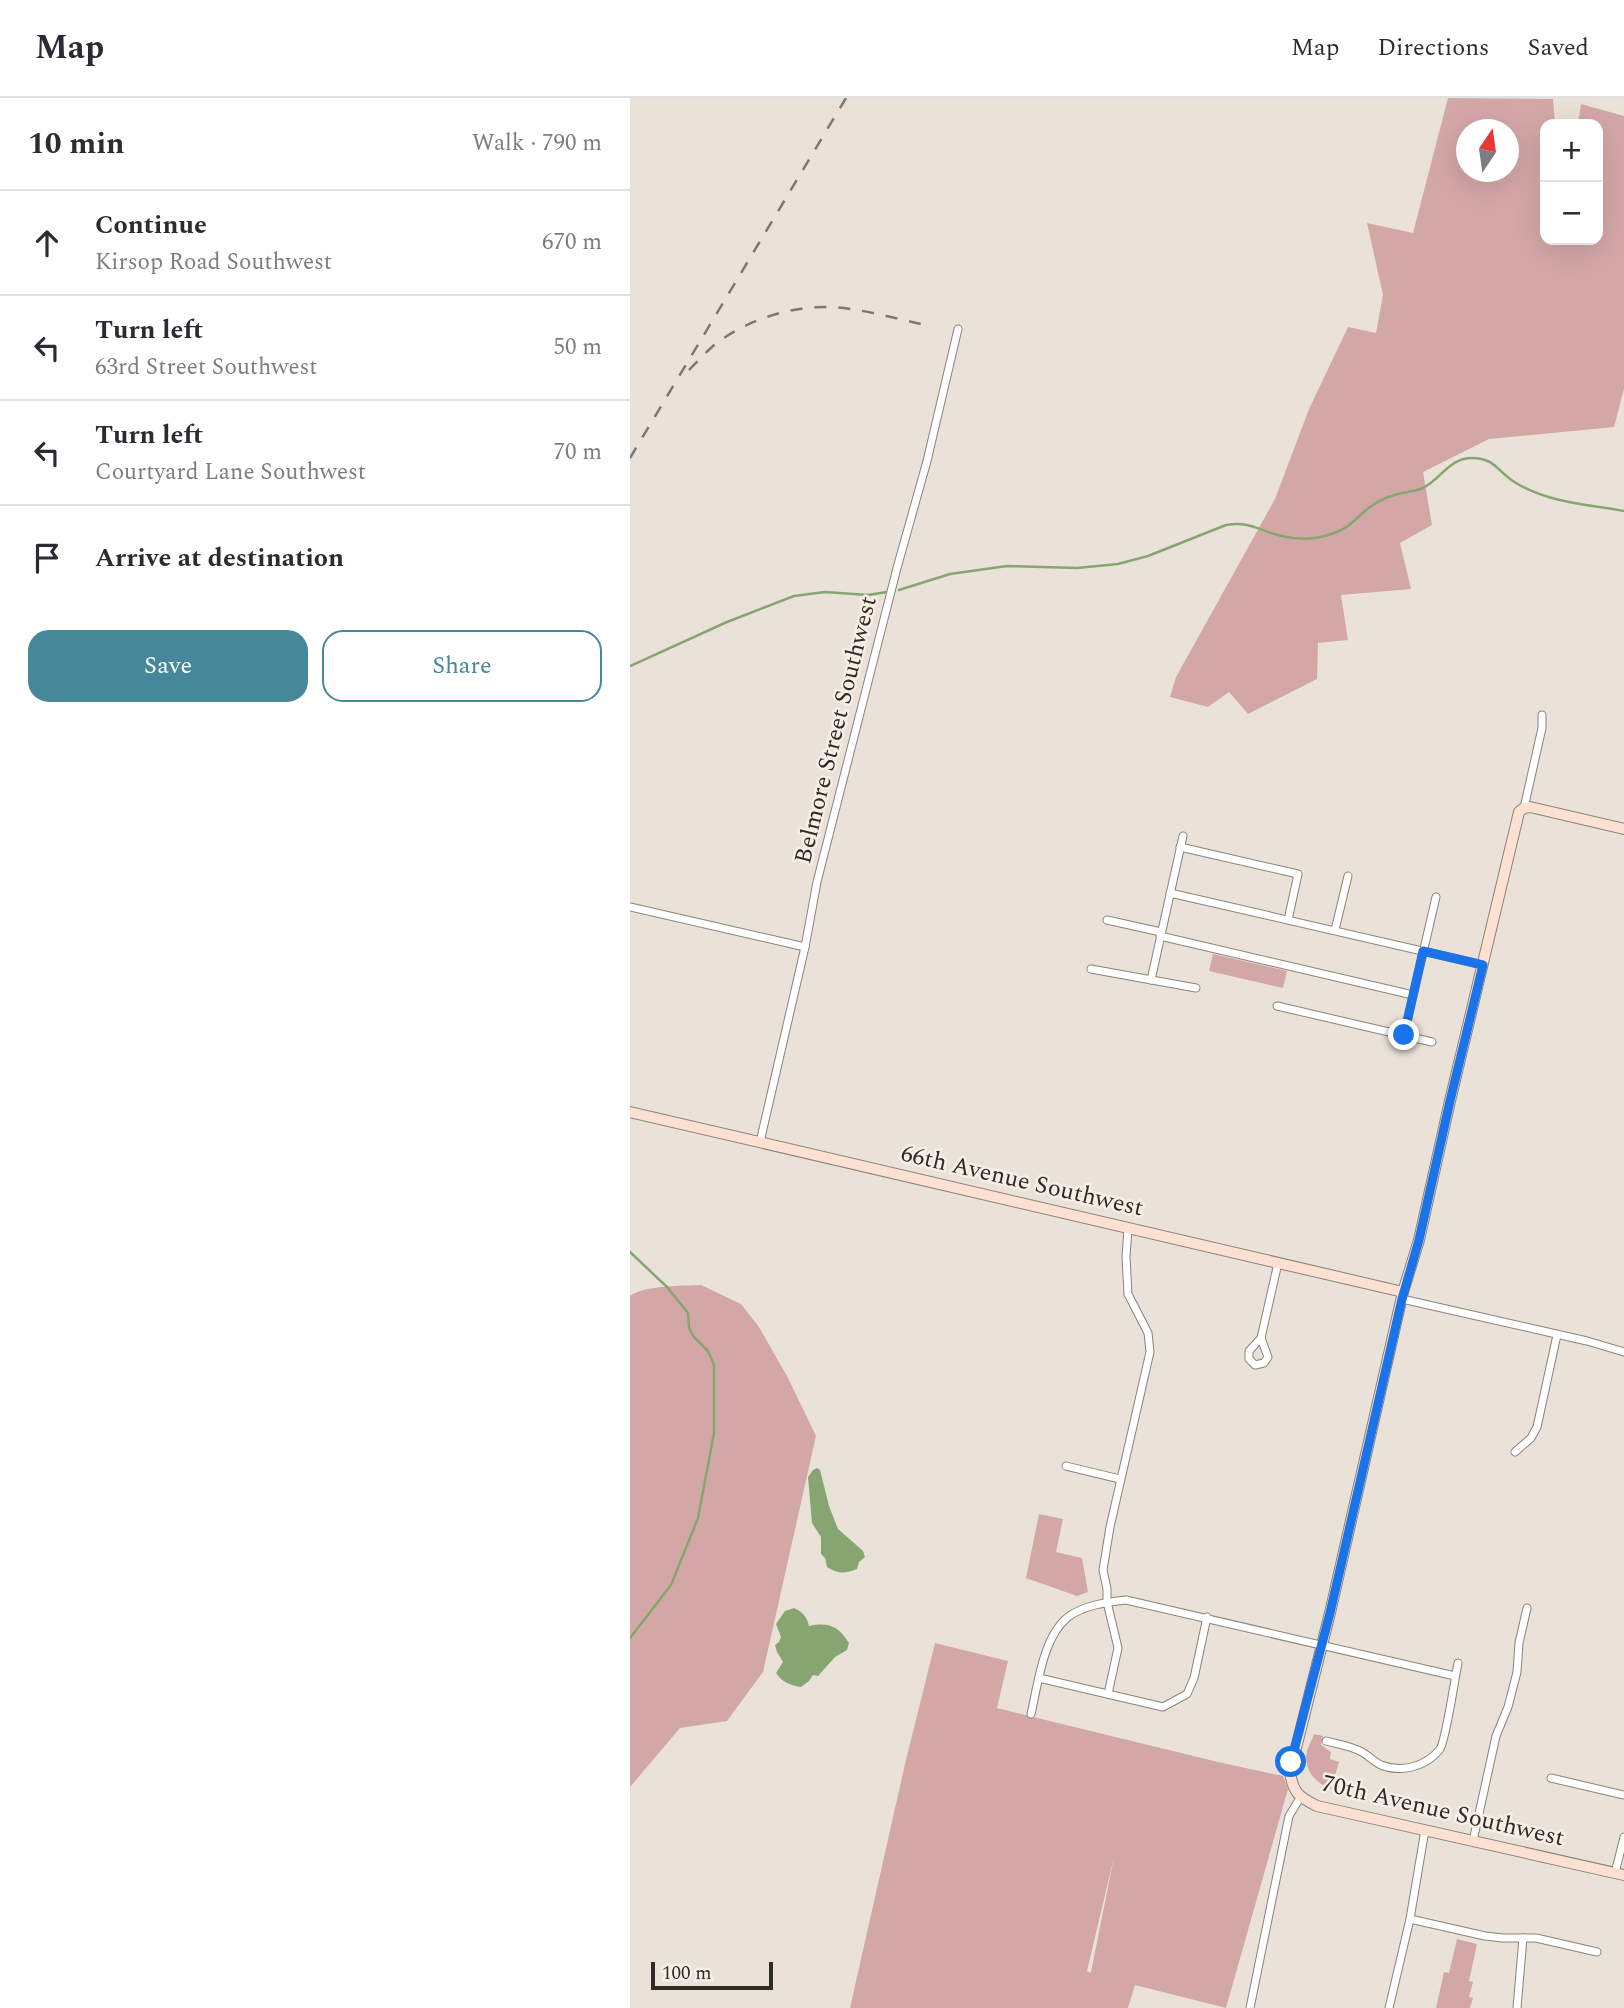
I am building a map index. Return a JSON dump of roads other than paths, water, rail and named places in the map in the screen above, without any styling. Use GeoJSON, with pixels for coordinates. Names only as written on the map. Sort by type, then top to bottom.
{"type":"FeatureCollection","features":[{"type":"Feature","properties":{"kind":"street","name":"Belmore Street Southwest"},"geometry":{"type":"LineString","coordinates":[[760,1142],[805,947],[817,882],[927,461],[958,329]]}},
{"type":"Feature","properties":{"kind":"street"},"geometry":{"type":"LineString","coordinates":[[1524,808],[1542,728],[1542,715]]}},
{"type":"Feature","properties":{"kind":"street"},"geometry":{"type":"LineString","coordinates":[[1300,1798],[1294,1789],[1290,1772],[1519,812],[1530,807],[1624,829]]}},
{"type":"Feature","properties":{"kind":"street"},"geometry":{"type":"LineString","coordinates":[[1151,980],[1183,836]]}},
{"type":"Feature","properties":{"kind":"street"},"geometry":{"type":"LineString","coordinates":[[1180,847],[1298,874],[1289,920]]}},
{"type":"Feature","properties":{"kind":"street"},"geometry":{"type":"LineString","coordinates":[[1335,930],[1348,876]]}},
{"type":"Feature","properties":{"kind":"street"},"geometry":{"type":"LineString","coordinates":[[1170,892],[1483,965]]}},
{"type":"Feature","properties":{"kind":"street"},"geometry":{"type":"LineString","coordinates":[[1404,1035],[1436,897]]}},
{"type":"Feature","properties":{"kind":"street"},"geometry":{"type":"LineString","coordinates":[[630,907],[805,947]]}},
{"type":"Feature","properties":{"kind":"street"},"geometry":{"type":"LineString","coordinates":[[1107,920],[1413,995]]}},
{"type":"Feature","properties":{"kind":"street"},"geometry":{"type":"LineString","coordinates":[[1091,969],[1196,988]]}},
{"type":"Feature","properties":{"kind":"street"},"geometry":{"type":"LineString","coordinates":[[1277,1006],[1432,1042]]}},
{"type":"Feature","properties":{"kind":"street","name":"66th Avenue Southwest"},"geometry":{"type":"LineString","coordinates":[[630,1112],[1278,1263],[1624,1352]]}},
{"type":"Feature","properties":{"kind":"street"},"geometry":{"type":"LineString","coordinates":[[1108,1694],[1118,1648],[1107,1602],[1103,1570],[1150,1352],[1148,1333],[1128,1294],[1128,1227]]}},
{"type":"Feature","properties":{"kind":"street"},"geometry":{"type":"LineString","coordinates":[[1261,1338],[1278,1263]]}},
{"type":"Feature","properties":{"kind":"street"},"geometry":{"type":"LineString","coordinates":[[1515,1452],[1531,1437],[1537,1427],[1557,1335]]}},
{"type":"Feature","properties":{"kind":"street"},"geometry":{"type":"LineString","coordinates":[[1066,1466],[1121,1479]]}},
{"type":"Feature","properties":{"kind":"street"},"geometry":{"type":"LineString","coordinates":[[1031,1714],[1052,1637],[1069,1616],[1107,1602],[1126,1600],[1455,1676]]}},
{"type":"Feature","properties":{"kind":"street"},"geometry":{"type":"LineString","coordinates":[[1474,1841],[1496,1736],[1508,1707],[1517,1672],[1518,1643],[1527,1608]]}},
{"type":"Feature","properties":{"kind":"street"},"geometry":{"type":"LineString","coordinates":[[1039,1678],[1163,1707],[1187,1694],[1194,1678],[1207,1617]]}},
{"type":"Feature","properties":{"kind":"street"},"geometry":{"type":"LineString","coordinates":[[1326,1741],[1358,1750],[1381,1765],[1400,1769],[1408,1769],[1431,1757],[1441,1747],[1458,1663]]}},
{"type":"Feature","properties":{"kind":"street"},"geometry":{"type":"LineString","coordinates":[[1551,1778],[1624,1795]]}},
{"type":"Feature","properties":{"kind":"street","name":"70th Avenue Southwest"},"geometry":{"type":"LineString","coordinates":[[1250,2008],[1289,1816],[1300,1798],[1325,1809],[1619,1874]]}},
{"type":"Feature","properties":{"kind":"street"},"geometry":{"type":"LineString","coordinates":[[1389,2008],[1410,1919],[1426,1830]]}},
{"type":"Feature","properties":{"kind":"street"},"geometry":{"type":"LineString","coordinates":[[1619,1874],[1624,1837]]}},
{"type":"Feature","properties":{"kind":"street"},"geometry":{"type":"LineString","coordinates":[[1410,1919],[1485,1936],[1536,1938],[1597,1952]]}},
{"type":"Feature","properties":{"kind":"street"},"geometry":{"type":"LineString","coordinates":[[1517,2008],[1523,1938]]}},
{"type":"Feature","properties":{"kind":"waterway"},"geometry":{"type":"LineString","coordinates":[[899,590],[950,574],[1007,566],[1077,568],[1118,564],[1148,556],[1226,525],[1249,525],[1289,538],[1325,536],[1344,529],[1387,497],[1423,488],[1457,461],[1472,458],[1492,463],[1516,483],[1542,495],[1624,511]]}},
{"type":"Feature","properties":{"kind":"waterway"},"geometry":{"type":"LineString","coordinates":[[630,666],[727,622],[794,596],[825,592],[868,595],[887,592]]}},
{"type":"Feature","properties":{"kind":"waterway"},"geometry":{"type":"LineString","coordinates":[[630,1252],[667,1287],[688,1313],[689,1328],[708,1351],[714,1365],[714,1433],[698,1518],[671,1585],[630,1638]]}},
{"type":"Feature","properties":{"kind":"railway"},"geometry":{"type":"LineString","coordinates":[[630,458],[846,98]]}},
{"type":"Feature","properties":{"kind":"railway"},"geometry":{"type":"LineString","coordinates":[[689,370],[724,338],[752,323],[782,312],[813,307],[852,309],[925,325]]}}]}
